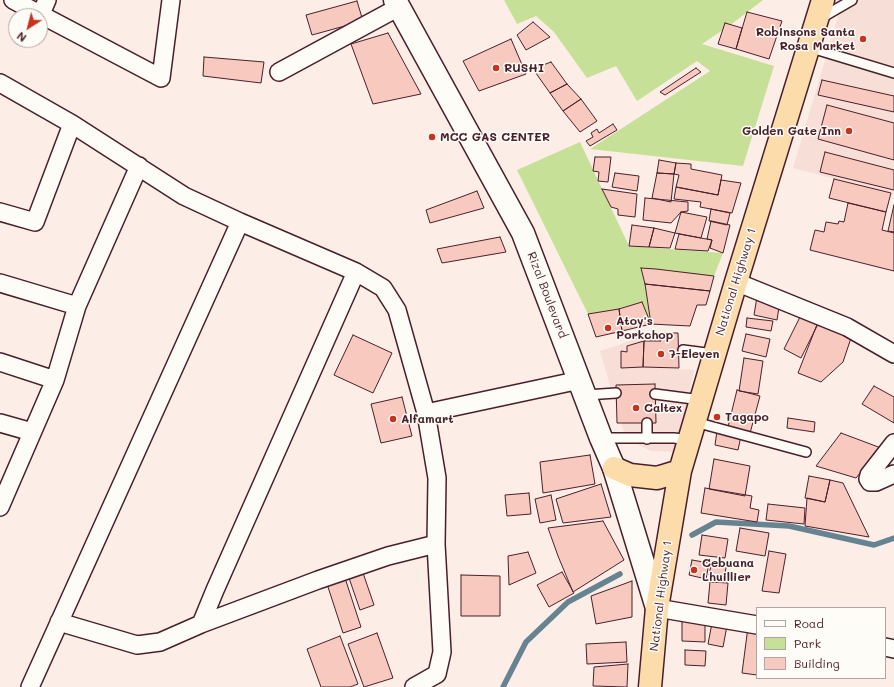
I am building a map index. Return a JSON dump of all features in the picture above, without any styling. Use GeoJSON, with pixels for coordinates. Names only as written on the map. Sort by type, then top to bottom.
{"type":"FeatureCollection","features":[{"type":"Feature","properties":{"kind":"highway","name":"National Highway 1"},"geometry":{"type":"LineString","coordinates":[[650,687],[657,608],[680,472],[700,400],[823,0]]}},
{"type":"Feature","properties":{"kind":"highway"},"geometry":{"type":"LineString","coordinates":[[614,468],[630,475],[657,478],[680,472]]}},
{"type":"Feature","properties":{"kind":"main road","name":"Rizal Boulevard"},"geometry":{"type":"LineString","coordinates":[[397,4],[523,233],[583,387],[601,438],[614,468],[657,608]]}},
{"type":"Feature","properties":{"kind":"street"},"geometry":{"type":"LineString","coordinates":[[13,0],[44,7],[161,78],[171,0]]}},
{"type":"Feature","properties":{"kind":"street"},"geometry":{"type":"LineString","coordinates":[[279,72],[397,4]]}},
{"type":"Feature","properties":{"kind":"street"},"geometry":{"type":"LineString","coordinates":[[0,83],[72,124],[184,196],[356,272],[383,288],[397,310],[426,413],[437,478],[436,544],[442,652],[437,674],[414,687]]}},
{"type":"Feature","properties":{"kind":"street"},"geometry":{"type":"LineString","coordinates":[[0,212],[35,222],[72,124]]}},
{"type":"Feature","properties":{"kind":"street"},"geometry":{"type":"LineString","coordinates":[[0,507],[56,380],[77,306],[139,166]]}},
{"type":"Feature","properties":{"kind":"street"},"geometry":{"type":"LineString","coordinates":[[30,687],[240,222]]}},
{"type":"Feature","properties":{"kind":"street"},"geometry":{"type":"LineString","coordinates":[[201,624],[356,272]]}},
{"type":"Feature","properties":{"kind":"street"},"geometry":{"type":"LineString","coordinates":[[736,282],[847,327],[894,354]]}},
{"type":"Feature","properties":{"kind":"street"},"geometry":{"type":"LineString","coordinates":[[0,283],[77,306]]}},
{"type":"Feature","properties":{"kind":"street"},"geometry":{"type":"LineString","coordinates":[[0,362],[56,380]]}},
{"type":"Feature","properties":{"kind":"street"},"geometry":{"type":"LineString","coordinates":[[426,413],[583,387]]}},
{"type":"Feature","properties":{"kind":"street"},"geometry":{"type":"LineString","coordinates":[[0,423],[32,432]]}},
{"type":"Feature","properties":{"kind":"street"},"geometry":{"type":"LineString","coordinates":[[894,443],[869,475],[868,479],[872,483],[894,474]]}},
{"type":"Feature","properties":{"kind":"street"},"geometry":{"type":"LineString","coordinates":[[59,622],[136,645],[160,642],[201,624],[318,580],[374,561],[436,544]]}},
{"type":"Feature","properties":{"kind":"street"},"geometry":{"type":"LineString","coordinates":[[657,608],[756,625]]}},
{"type":"Feature","properties":{"kind":"lane"},"geometry":{"type":"LineString","coordinates":[[816,20],[852,0]]}},
{"type":"Feature","properties":{"kind":"lane"},"geometry":{"type":"LineString","coordinates":[[808,47],[894,73]]}},
{"type":"Feature","properties":{"kind":"lane"},"geometry":{"type":"LineString","coordinates":[[683,350],[714,354]]}},
{"type":"Feature","properties":{"kind":"lane"},"geometry":{"type":"LineString","coordinates":[[583,387],[616,393]]}},
{"type":"Feature","properties":{"kind":"lane"},"geometry":{"type":"LineString","coordinates":[[655,394],[700,400]]}},
{"type":"Feature","properties":{"kind":"lane"},"geometry":{"type":"LineString","coordinates":[[647,423],[647,438]]}},
{"type":"Feature","properties":{"kind":"lane"},"geometry":{"type":"LineString","coordinates":[[601,438],[674,438],[691,431],[806,452]]}},
{"type":"Feature","properties":{"kind":"shaded area","name":"Golden Gate Inn"},"geometry":{"type":"Polygon","coordinates":[[[843,0],[894,0],[894,194],[793,168],[843,0]]]}},
{"type":"Feature","properties":{"kind":"shaded area","name":"Caltex"},"geometry":{"type":"Polygon","coordinates":[[[644,334],[643,367],[694,370],[676,452],[651,451],[626,439],[600,351],[619,345],[644,334]]]}},
{"type":"Feature","properties":{"kind":"green space"},"geometry":{"type":"Polygon","coordinates":[[[504,0],[763,0],[702,44],[774,66],[743,166],[590,149],[710,71],[697,61],[637,101],[616,66],[587,78],[554,32],[536,16],[517,24],[504,0]]]}},
{"type":"Feature","properties":{"kind":"green space"},"geometry":{"type":"Polygon","coordinates":[[[580,142],[629,246],[723,253],[714,276],[641,268],[651,324],[642,303],[619,309],[588,314],[517,170],[580,142]]]}},
{"type":"Feature","properties":{"kind":"building"},"geometry":{"type":"Polygon","coordinates":[[[357,1],[363,21],[312,35],[306,15],[357,1]]]}},
{"type":"Feature","properties":{"kind":"building"},"geometry":{"type":"Polygon","coordinates":[[[747,12],[782,21],[769,59],[736,49],[747,12]]]}},
{"type":"Feature","properties":{"kind":"building"},"geometry":{"type":"Polygon","coordinates":[[[533,22],[550,37],[526,50],[517,35],[533,22]]]}},
{"type":"Feature","properties":{"kind":"building"},"geometry":{"type":"Polygon","coordinates":[[[725,23],[742,28],[736,49],[718,44],[725,23]]]}},
{"type":"Feature","properties":{"kind":"building"},"geometry":{"type":"Polygon","coordinates":[[[388,33],[421,94],[373,104],[351,44],[388,33]]]}},
{"type":"Feature","properties":{"kind":"building"},"geometry":{"type":"Polygon","coordinates":[[[511,39],[526,74],[479,91],[463,61],[511,39]]]}},
{"type":"Feature","properties":{"kind":"building"},"geometry":{"type":"Polygon","coordinates":[[[204,57],[264,62],[261,83],[203,76],[204,57]]]}},
{"type":"Feature","properties":{"kind":"building"},"geometry":{"type":"Polygon","coordinates":[[[551,62],[567,84],[550,93],[533,69],[551,62]]]}},
{"type":"Feature","properties":{"kind":"building"},"geometry":{"type":"Polygon","coordinates":[[[696,68],[701,72],[665,95],[660,92],[696,68]]]}},
{"type":"Feature","properties":{"kind":"building"},"geometry":{"type":"Polygon","coordinates":[[[822,80],[894,96],[894,112],[818,95],[822,80]]]}},
{"type":"Feature","properties":{"kind":"building"},"geometry":{"type":"Polygon","coordinates":[[[567,84],[581,99],[563,111],[550,93],[567,84]]]}},
{"type":"Feature","properties":{"kind":"building"},"geometry":{"type":"Polygon","coordinates":[[[581,99],[597,121],[580,132],[563,111],[581,99]]]}},
{"type":"Feature","properties":{"kind":"building"},"geometry":{"type":"Polygon","coordinates":[[[827,105],[894,123],[894,160],[818,139],[827,105]]]}},
{"type":"Feature","properties":{"kind":"building"},"geometry":{"type":"Polygon","coordinates":[[[613,124],[617,130],[590,146],[586,141],[593,137],[591,133],[597,129],[599,133],[613,124]]]}},
{"type":"Feature","properties":{"kind":"building"},"geometry":{"type":"Polygon","coordinates":[[[825,152],[894,170],[894,190],[820,172],[825,152]]]}},
{"type":"Feature","properties":{"kind":"building"},"geometry":{"type":"Polygon","coordinates":[[[595,157],[611,157],[608,182],[598,181],[599,172],[593,171],[595,157]]]}},
{"type":"Feature","properties":{"kind":"building"},"geometry":{"type":"Polygon","coordinates":[[[659,160],[676,163],[674,174],[657,173],[659,160]]]}},
{"type":"Feature","properties":{"kind":"building"},"geometry":{"type":"Polygon","coordinates":[[[676,163],[691,164],[691,169],[722,175],[718,195],[676,187],[679,175],[674,174],[676,163]]]}},
{"type":"Feature","properties":{"kind":"building"},"geometry":{"type":"Polygon","coordinates":[[[615,173],[639,176],[637,191],[612,187],[615,173]]]}},
{"type":"Feature","properties":{"kind":"building"},"geometry":{"type":"Polygon","coordinates":[[[657,173],[674,174],[671,202],[652,198],[657,173]]]}},
{"type":"Feature","properties":{"kind":"building"},"geometry":{"type":"Polygon","coordinates":[[[834,179],[891,193],[886,212],[829,198],[834,179]]]}},
{"type":"Feature","properties":{"kind":"building"},"geometry":{"type":"Polygon","coordinates":[[[721,180],[741,183],[732,213],[700,207],[701,202],[674,199],[676,187],[718,195],[721,180]]]}},
{"type":"Feature","properties":{"kind":"building"},"geometry":{"type":"Polygon","coordinates":[[[602,189],[637,194],[635,217],[618,215],[618,209],[611,207],[602,189]]]}},
{"type":"Feature","properties":{"kind":"building"},"geometry":{"type":"Polygon","coordinates":[[[477,191],[484,208],[430,223],[426,210],[477,191]]]}},
{"type":"Feature","properties":{"kind":"building"},"geometry":{"type":"Polygon","coordinates":[[[645,198],[688,202],[688,211],[681,212],[671,223],[643,220],[645,198]]]}},
{"type":"Feature","properties":{"kind":"building"},"geometry":{"type":"Polygon","coordinates":[[[848,203],[886,212],[882,230],[894,233],[894,271],[810,250],[815,230],[824,232],[826,222],[838,224],[839,221],[844,222],[848,203]]]}},
{"type":"Feature","properties":{"kind":"building"},"geometry":{"type":"Polygon","coordinates":[[[894,205],[894,232],[888,231],[894,205]]]}},
{"type":"Feature","properties":{"kind":"building"},"geometry":{"type":"Polygon","coordinates":[[[711,209],[730,213],[727,225],[709,221],[711,209]]]}},
{"type":"Feature","properties":{"kind":"building"},"geometry":{"type":"Polygon","coordinates":[[[681,212],[707,217],[701,238],[675,233],[681,212]]]}},
{"type":"Feature","properties":{"kind":"building"},"geometry":{"type":"Polygon","coordinates":[[[711,221],[730,225],[723,253],[710,248],[712,240],[707,239],[711,221]]]}},
{"type":"Feature","properties":{"kind":"building"},"geometry":{"type":"Polygon","coordinates":[[[632,225],[654,228],[649,247],[629,246],[632,225]]]}},
{"type":"Feature","properties":{"kind":"building"},"geometry":{"type":"Polygon","coordinates":[[[654,228],[675,233],[670,248],[649,247],[654,228]]]}},
{"type":"Feature","properties":{"kind":"building"},"geometry":{"type":"Polygon","coordinates":[[[679,234],[712,240],[708,251],[675,249],[679,234]]]}},
{"type":"Feature","properties":{"kind":"building"},"geometry":{"type":"Polygon","coordinates":[[[500,237],[506,252],[442,263],[437,249],[500,237]]]}},
{"type":"Feature","properties":{"kind":"building"},"geometry":{"type":"Polygon","coordinates":[[[641,268],[714,276],[710,291],[645,284],[641,268]]]}},
{"type":"Feature","properties":{"kind":"building"},"geometry":{"type":"Polygon","coordinates":[[[645,284],[710,291],[706,305],[697,305],[690,326],[651,324],[645,284]]]}},
{"type":"Feature","properties":{"kind":"building"},"geometry":{"type":"Polygon","coordinates":[[[757,297],[780,301],[777,320],[754,315],[757,297]]]}},
{"type":"Feature","properties":{"kind":"building"},"geometry":{"type":"Polygon","coordinates":[[[642,302],[651,324],[622,331],[619,309],[642,302]]]}},
{"type":"Feature","properties":{"kind":"building"},"geometry":{"type":"Polygon","coordinates":[[[619,309],[622,331],[596,337],[588,314],[619,309]]]}},
{"type":"Feature","properties":{"kind":"building"},"geometry":{"type":"Polygon","coordinates":[[[801,315],[818,324],[801,358],[784,349],[801,315]]]}},
{"type":"Feature","properties":{"kind":"building"},"geometry":{"type":"Polygon","coordinates":[[[747,318],[773,321],[771,331],[746,327],[747,318]]]}},
{"type":"Feature","properties":{"kind":"building"},"geometry":{"type":"Polygon","coordinates":[[[818,322],[852,335],[843,362],[821,382],[798,373],[818,322]]]}},
{"type":"Feature","properties":{"kind":"building","name":"7-Eleven"},"geometry":{"type":"Polygon","coordinates":[[[661,333],[678,333],[679,368],[643,367],[644,341],[661,341],[661,333]]]}},
{"type":"Feature","properties":{"kind":"building"},"geometry":{"type":"Polygon","coordinates":[[[746,334],[770,339],[766,357],[742,351],[746,334]]]}},
{"type":"Feature","properties":{"kind":"building"},"geometry":{"type":"Polygon","coordinates":[[[353,335],[392,353],[373,393],[334,375],[353,335]]]}},
{"type":"Feature","properties":{"kind":"building"},"geometry":{"type":"Polygon","coordinates":[[[644,341],[643,367],[621,368],[621,351],[627,352],[627,346],[644,341]]]}},
{"type":"Feature","properties":{"kind":"building"},"geometry":{"type":"Polygon","coordinates":[[[744,358],[763,361],[758,394],[739,391],[744,358]]]}},
{"type":"Feature","properties":{"kind":"building","name":"Caltex"},"geometry":{"type":"Polygon","coordinates":[[[655,384],[656,423],[617,423],[616,385],[655,384]]]}},
{"type":"Feature","properties":{"kind":"building"},"geometry":{"type":"Polygon","coordinates":[[[874,386],[894,397],[894,423],[862,404],[874,386]]]}},
{"type":"Feature","properties":{"kind":"building"},"geometry":{"type":"Polygon","coordinates":[[[737,390],[760,396],[749,437],[727,431],[737,390]]]}},
{"type":"Feature","properties":{"kind":"building"},"geometry":{"type":"Polygon","coordinates":[[[402,397],[412,436],[381,443],[371,404],[402,397]]]}},
{"type":"Feature","properties":{"kind":"building"},"geometry":{"type":"Polygon","coordinates":[[[788,418],[815,422],[814,432],[787,428],[788,418]]]}},
{"type":"Feature","properties":{"kind":"building"},"geometry":{"type":"Polygon","coordinates":[[[717,431],[741,436],[738,450],[715,445],[717,431]]]}},
{"type":"Feature","properties":{"kind":"building"},"geometry":{"type":"Polygon","coordinates":[[[841,433],[881,448],[856,478],[816,466],[841,433]]]}},
{"type":"Feature","properties":{"kind":"building"},"geometry":{"type":"Polygon","coordinates":[[[590,455],[595,484],[543,493],[540,462],[590,455]]]}},
{"type":"Feature","properties":{"kind":"building"},"geometry":{"type":"Polygon","coordinates":[[[714,459],[750,466],[745,496],[709,489],[714,459]]]}},
{"type":"Feature","properties":{"kind":"building"},"geometry":{"type":"Polygon","coordinates":[[[809,476],[830,480],[825,502],[805,498],[809,476]]]}},
{"type":"Feature","properties":{"kind":"building"},"geometry":{"type":"Polygon","coordinates":[[[830,480],[843,483],[869,537],[805,526],[807,498],[825,502],[830,480]]]}},
{"type":"Feature","properties":{"kind":"building"},"geometry":{"type":"Polygon","coordinates":[[[601,484],[611,517],[563,523],[556,499],[601,484]]]}},
{"type":"Feature","properties":{"kind":"building"},"geometry":{"type":"Polygon","coordinates":[[[705,488],[752,496],[750,508],[759,510],[757,522],[701,513],[705,488]]]}},
{"type":"Feature","properties":{"kind":"building"},"geometry":{"type":"Polygon","coordinates":[[[529,493],[531,514],[507,516],[505,495],[529,493]]]}},
{"type":"Feature","properties":{"kind":"building"},"geometry":{"type":"Polygon","coordinates":[[[551,495],[556,520],[540,523],[535,499],[551,495]]]}},
{"type":"Feature","properties":{"kind":"building"},"geometry":{"type":"Polygon","coordinates":[[[768,504],[805,508],[804,524],[766,520],[768,504]]]}},
{"type":"Feature","properties":{"kind":"building"},"geometry":{"type":"Polygon","coordinates":[[[603,521],[624,560],[573,592],[548,528],[603,521]]]}},
{"type":"Feature","properties":{"kind":"building"},"geometry":{"type":"Polygon","coordinates":[[[740,528],[769,533],[765,556],[736,551],[740,528]]]}},
{"type":"Feature","properties":{"kind":"building"},"geometry":{"type":"Polygon","coordinates":[[[702,535],[728,539],[725,558],[699,555],[702,535]]]}},
{"type":"Feature","properties":{"kind":"building"},"geometry":{"type":"Polygon","coordinates":[[[769,551],[786,554],[779,593],[762,591],[769,551]]]}},
{"type":"Feature","properties":{"kind":"building"},"geometry":{"type":"Polygon","coordinates":[[[528,552],[536,573],[509,585],[508,556],[528,552]]]}},
{"type":"Feature","properties":{"kind":"building"},"geometry":{"type":"Polygon","coordinates":[[[692,560],[709,563],[706,579],[689,575],[692,560]]]}},
{"type":"Feature","properties":{"kind":"building"},"geometry":{"type":"Polygon","coordinates":[[[712,561],[727,563],[724,578],[709,575],[712,561]]]}},
{"type":"Feature","properties":{"kind":"building"},"geometry":{"type":"Polygon","coordinates":[[[362,570],[374,605],[360,610],[348,575],[362,570]]]}},
{"type":"Feature","properties":{"kind":"building"},"geometry":{"type":"Polygon","coordinates":[[[562,572],[574,593],[549,607],[537,585],[562,572]]]}},
{"type":"Feature","properties":{"kind":"building"},"geometry":{"type":"Polygon","coordinates":[[[461,575],[500,576],[500,616],[461,616],[461,575]]]}},
{"type":"Feature","properties":{"kind":"building"},"geometry":{"type":"Polygon","coordinates":[[[345,578],[361,627],[343,633],[327,584],[345,578]]]}},
{"type":"Feature","properties":{"kind":"building"},"geometry":{"type":"Polygon","coordinates":[[[632,581],[632,617],[596,624],[591,596],[632,581]]]}},
{"type":"Feature","properties":{"kind":"building"},"geometry":{"type":"Polygon","coordinates":[[[710,582],[728,583],[726,605],[708,603],[710,582]]]}},
{"type":"Feature","properties":{"kind":"building"},"geometry":{"type":"Polygon","coordinates":[[[682,619],[705,619],[705,642],[682,641],[682,619]]]}},
{"type":"Feature","properties":{"kind":"building"},"geometry":{"type":"Polygon","coordinates":[[[712,623],[727,626],[723,647],[708,644],[712,623]]]}},
{"type":"Feature","properties":{"kind":"building"},"geometry":{"type":"Polygon","coordinates":[[[748,627],[756,628],[756,675],[742,673],[748,627]]]}},
{"type":"Feature","properties":{"kind":"building"},"geometry":{"type":"Polygon","coordinates":[[[377,633],[393,678],[364,687],[348,644],[377,633]]]}},
{"type":"Feature","properties":{"kind":"building"},"geometry":{"type":"Polygon","coordinates":[[[340,636],[358,684],[350,687],[321,687],[307,649],[340,636]]]}},
{"type":"Feature","properties":{"kind":"building"},"geometry":{"type":"Polygon","coordinates":[[[626,642],[627,662],[587,664],[586,644],[626,642]]]}},
{"type":"Feature","properties":{"kind":"building"},"geometry":{"type":"Polygon","coordinates":[[[685,650],[706,651],[705,666],[685,665],[685,650]]]}},
{"type":"Feature","properties":{"kind":"building"},"geometry":{"type":"Polygon","coordinates":[[[628,664],[627,687],[593,686],[594,667],[628,664]]]}},
{"type":"Feature","properties":{"kind":"waterway"},"geometry":{"type":"LineString","coordinates":[[692,535],[716,522],[789,526],[874,545],[894,538]]}},
{"type":"Feature","properties":{"kind":"waterway"},"geometry":{"type":"LineString","coordinates":[[503,687],[526,642],[568,602],[620,574]]}},
{"type":"Feature","properties":{"kind":"place","name":"Robinsons Santa Rosa Market"},"geometry":{"type":"Point","coordinates":[863,39]}},
{"type":"Feature","properties":{"kind":"place","name":"RUSHI"},"geometry":{"type":"Point","coordinates":[496,68]}},
{"type":"Feature","properties":{"kind":"place","name":"Golden Gate Inn"},"geometry":{"type":"Point","coordinates":[849,131]}},
{"type":"Feature","properties":{"kind":"place","name":"MCC GAS CENTER"},"geometry":{"type":"Point","coordinates":[432,137]}},
{"type":"Feature","properties":{"kind":"place","name":"Atoy's Porkchop"},"geometry":{"type":"Point","coordinates":[608,328]}},
{"type":"Feature","properties":{"kind":"place","name":"7-Eleven"},"geometry":{"type":"Point","coordinates":[661,354]}},
{"type":"Feature","properties":{"kind":"place","name":"Caltex"},"geometry":{"type":"Point","coordinates":[636,408]}},
{"type":"Feature","properties":{"kind":"place","name":"Tagapo"},"geometry":{"type":"Point","coordinates":[717,417]}},
{"type":"Feature","properties":{"kind":"place","name":"Alfamart"},"geometry":{"type":"Point","coordinates":[393,419]}},
{"type":"Feature","properties":{"kind":"place","name":"Cebuana Lhuillier"},"geometry":{"type":"Point","coordinates":[694,570]}}]}
